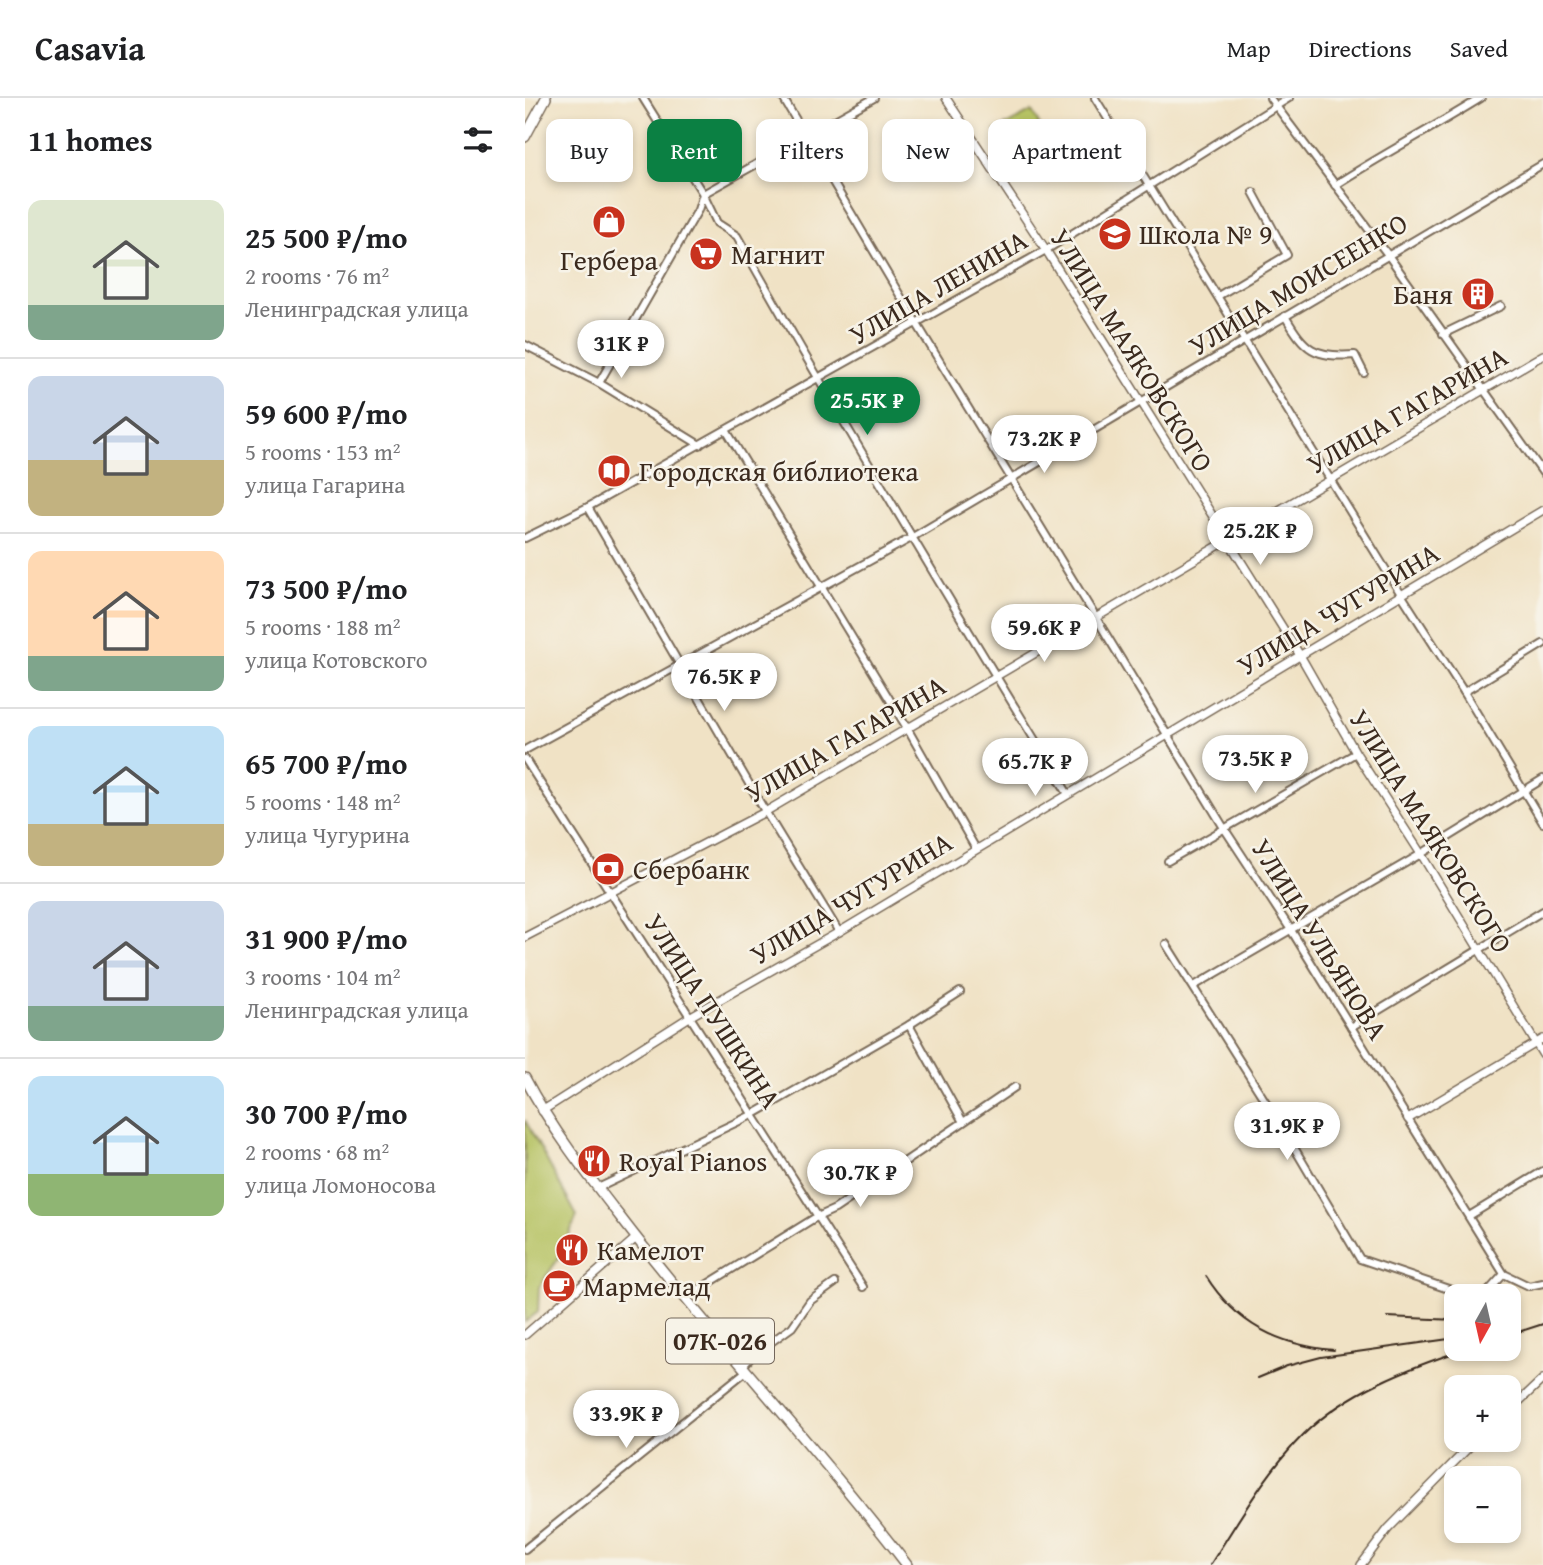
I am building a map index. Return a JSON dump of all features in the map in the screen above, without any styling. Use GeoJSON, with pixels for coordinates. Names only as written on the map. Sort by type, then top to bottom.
{"type":"FeatureCollection","features":[{"type":"Feature","properties":{"kind":"main road"},"geometry":{"type":"LineString","coordinates":[[525,137],[546,98]]}},
{"type":"Feature","properties":{"kind":"main road","name":"07К-026"},"geometry":{"type":"LineString","coordinates":[[525,1078],[542,1111],[636,1238],[743,1369],[870,1517],[907,1565]]}},
{"type":"Feature","properties":{"kind":"street"},"geometry":{"type":"LineString","coordinates":[[643,98],[703,194],[717,223],[737,236],[911,538],[1068,794]]}},
{"type":"Feature","properties":{"kind":"street","name":"УЛИЦА УЛЬЯНОВА"},"geometry":{"type":"LineString","coordinates":[[783,98],[796,119]]}},
{"type":"Feature","properties":{"kind":"street"},"geometry":{"type":"LineString","coordinates":[[836,119],[874,98]]}},
{"type":"Feature","properties":{"kind":"street","name":"УЛИЦА МАЯКОВСКОГО"},"geometry":{"type":"LineString","coordinates":[[946,98],[1046,250],[1301,657],[1356,753],[1539,1041],[1543,1055]]}},
{"type":"Feature","properties":{"kind":"street"},"geometry":{"type":"LineString","coordinates":[[1095,98],[1543,823]]}},
{"type":"Feature","properties":{"kind":"street"},"geometry":{"type":"LineString","coordinates":[[1271,98],[1388,255],[1543,473]]}},
{"type":"Feature","properties":{"kind":"street","name":"УЛИЦА ЛЕНИНА"},"geometry":{"type":"LineString","coordinates":[[525,538],[588,507],[1046,250],[1289,98]]}},
{"type":"Feature","properties":{"kind":"street"},"geometry":{"type":"LineString","coordinates":[[1335,185],[1481,98]]}},
{"type":"Feature","properties":{"kind":"street"},"geometry":{"type":"LineString","coordinates":[[599,383],[698,210],[703,194],[756,164]]}},
{"type":"Feature","properties":{"kind":"street","name":"УЛИЦА МОИСЕЕНКО"},"geometry":{"type":"LineString","coordinates":[[525,750],[911,538],[1543,164]]}},
{"type":"Feature","properties":{"kind":"street","name":"УЛИЦА УЛЬЯНОВА"},"geometry":{"type":"LineString","coordinates":[[833,182],[1224,828],[1291,930],[1504,1274]]}},
{"type":"Feature","properties":{"kind":"street"},"geometry":{"type":"LineString","coordinates":[[1218,296],[1287,255],[1253,192]]}},
{"type":"Feature","properties":{"kind":"street"},"geometry":{"type":"LineString","coordinates":[[1443,334],[1501,306]]}},
{"type":"Feature","properties":{"kind":"street"},"geometry":{"type":"LineString","coordinates":[[1285,316],[1299,338],[1310,349],[1337,356],[1355,355],[1364,373]]}},
{"type":"Feature","properties":{"kind":"street"},"geometry":{"type":"LineString","coordinates":[[525,345],[599,383],[700,445]]}},
{"type":"Feature","properties":{"kind":"street","name":"УЛИЦА ГАГАРИНА"},"geometry":{"type":"LineString","coordinates":[[525,937],[765,812],[1543,355]]}},
{"type":"Feature","properties":{"kind":"street"},"geometry":{"type":"LineString","coordinates":[[726,430],[907,728],[976,849]]}},
{"type":"Feature","properties":{"kind":"street"},"geometry":{"type":"LineString","coordinates":[[588,507],[765,812],[839,932]]}},
{"type":"Feature","properties":{"kind":"street","name":"УЛИЦА ЧУГУРИНА"},"geometry":{"type":"LineString","coordinates":[[542,1111],[691,1016],[839,932],[1543,510]]}},
{"type":"Feature","properties":{"kind":"street"},"geometry":{"type":"LineString","coordinates":[[1464,692],[1543,643]]}},
{"type":"Feature","properties":{"kind":"street"},"geometry":{"type":"LineString","coordinates":[[1168,861],[1356,753]]}},
{"type":"Feature","properties":{"kind":"street","name":"УЛИЦА ПУШКИНА"},"geometry":{"type":"LineString","coordinates":[[525,759],[863,1287]]}},
{"type":"Feature","properties":{"kind":"street"},"geometry":{"type":"LineString","coordinates":[[1193,986],[1421,854],[1543,779]]}},
{"type":"Feature","properties":{"kind":"street"},"geometry":{"type":"LineString","coordinates":[[1351,1027],[1543,911]]}},
{"type":"Feature","properties":{"kind":"street"},"geometry":{"type":"LineString","coordinates":[[1166,944],[1360,1259],[1444,1287]]}},
{"type":"Feature","properties":{"kind":"street"},"geometry":{"type":"LineString","coordinates":[[598,1188],[754,1114],[909,1026],[960,992]]}},
{"type":"Feature","properties":{"kind":"street"},"geometry":{"type":"LineString","coordinates":[[909,1026],[963,1122]]}},
{"type":"Feature","properties":{"kind":"street"},"geometry":{"type":"LineString","coordinates":[[1408,1119],[1539,1041]]}},
{"type":"Feature","properties":{"kind":"street"},"geometry":{"type":"LineString","coordinates":[[685,1298],[835,1209],[1015,1087]]}},
{"type":"Feature","properties":{"kind":"street"},"geometry":{"type":"LineString","coordinates":[[1469,1216],[1543,1171]]}},
{"type":"Feature","properties":{"kind":"street"},"geometry":{"type":"LineString","coordinates":[[525,1335],[636,1238]]}},
{"type":"Feature","properties":{"kind":"street"},"geometry":{"type":"LineString","coordinates":[[1495,1284],[1504,1274],[1529,1286],[1543,1283]]}},
{"type":"Feature","properties":{"kind":"street"},"geometry":{"type":"LineString","coordinates":[[525,1549],[743,1369],[753,1355],[792,1327],[810,1301],[835,1283]]}},
{"type":"Feature","properties":{"kind":"street"},"geometry":{"type":"LineString","coordinates":[[1521,1400],[1543,1379]]}},
{"type":"Feature","properties":{"kind":"street"},"geometry":{"type":"LineString","coordinates":[[1361,1565],[1388,1529],[1464,1452]]}},
{"type":"Feature","properties":{"kind":"green space"},"geometry":{"type":"Polygon","coordinates":[[[1032,111],[1036,119],[1017,119],[1032,111]]]}},
{"type":"Feature","properties":{"kind":"green space"},"geometry":{"type":"Polygon","coordinates":[[[525,1120],[577,1216],[560,1256],[539,1287],[538,1312],[525,1322],[525,1120]]]}},
{"type":"Feature","properties":{"kind":"railway"},"geometry":{"type":"LineString","coordinates":[[1206,1276],[1231,1307],[1260,1329],[1295,1343],[1334,1350]]}},
{"type":"Feature","properties":{"kind":"railway"},"geometry":{"type":"LineString","coordinates":[[1387,1317],[1444,1319]]}},
{"type":"Feature","properties":{"kind":"railway"},"geometry":{"type":"LineString","coordinates":[[1521,1331],[1543,1324]]}},
{"type":"Feature","properties":{"kind":"railway"},"geometry":{"type":"LineString","coordinates":[[1258,1378],[1287,1366],[1321,1357],[1444,1340]]}},
{"type":"Feature","properties":{"kind":"railway"},"geometry":{"type":"LineString","coordinates":[[1210,1565],[1277,1464],[1304,1434],[1359,1393],[1444,1356]]}},
{"type":"Feature","properties":{"kind":"place","name":"Гербера"},"geometry":{"type":"Point","coordinates":[609,222]}},
{"type":"Feature","properties":{"kind":"place","name":"Школа № 9"},"geometry":{"type":"Point","coordinates":[1115,234]}},
{"type":"Feature","properties":{"kind":"place","name":"Магнит"},"geometry":{"type":"Point","coordinates":[706,254]}},
{"type":"Feature","properties":{"kind":"place","name":"Баня"},"geometry":{"type":"Point","coordinates":[1478,294]}},
{"type":"Feature","properties":{"kind":"place","name":"Городская библиотека"},"geometry":{"type":"Point","coordinates":[614,471]}},
{"type":"Feature","properties":{"kind":"place","name":"Сбербанк"},"geometry":{"type":"Point","coordinates":[608,869]}},
{"type":"Feature","properties":{"kind":"place","name":"Royal Pianos"},"geometry":{"type":"Point","coordinates":[594,1161]}},
{"type":"Feature","properties":{"kind":"place","name":"Камелот"},"geometry":{"type":"Point","coordinates":[572,1250]}},
{"type":"Feature","properties":{"kind":"place","name":"Мармелад"},"geometry":{"type":"Point","coordinates":[559,1286]}}]}
